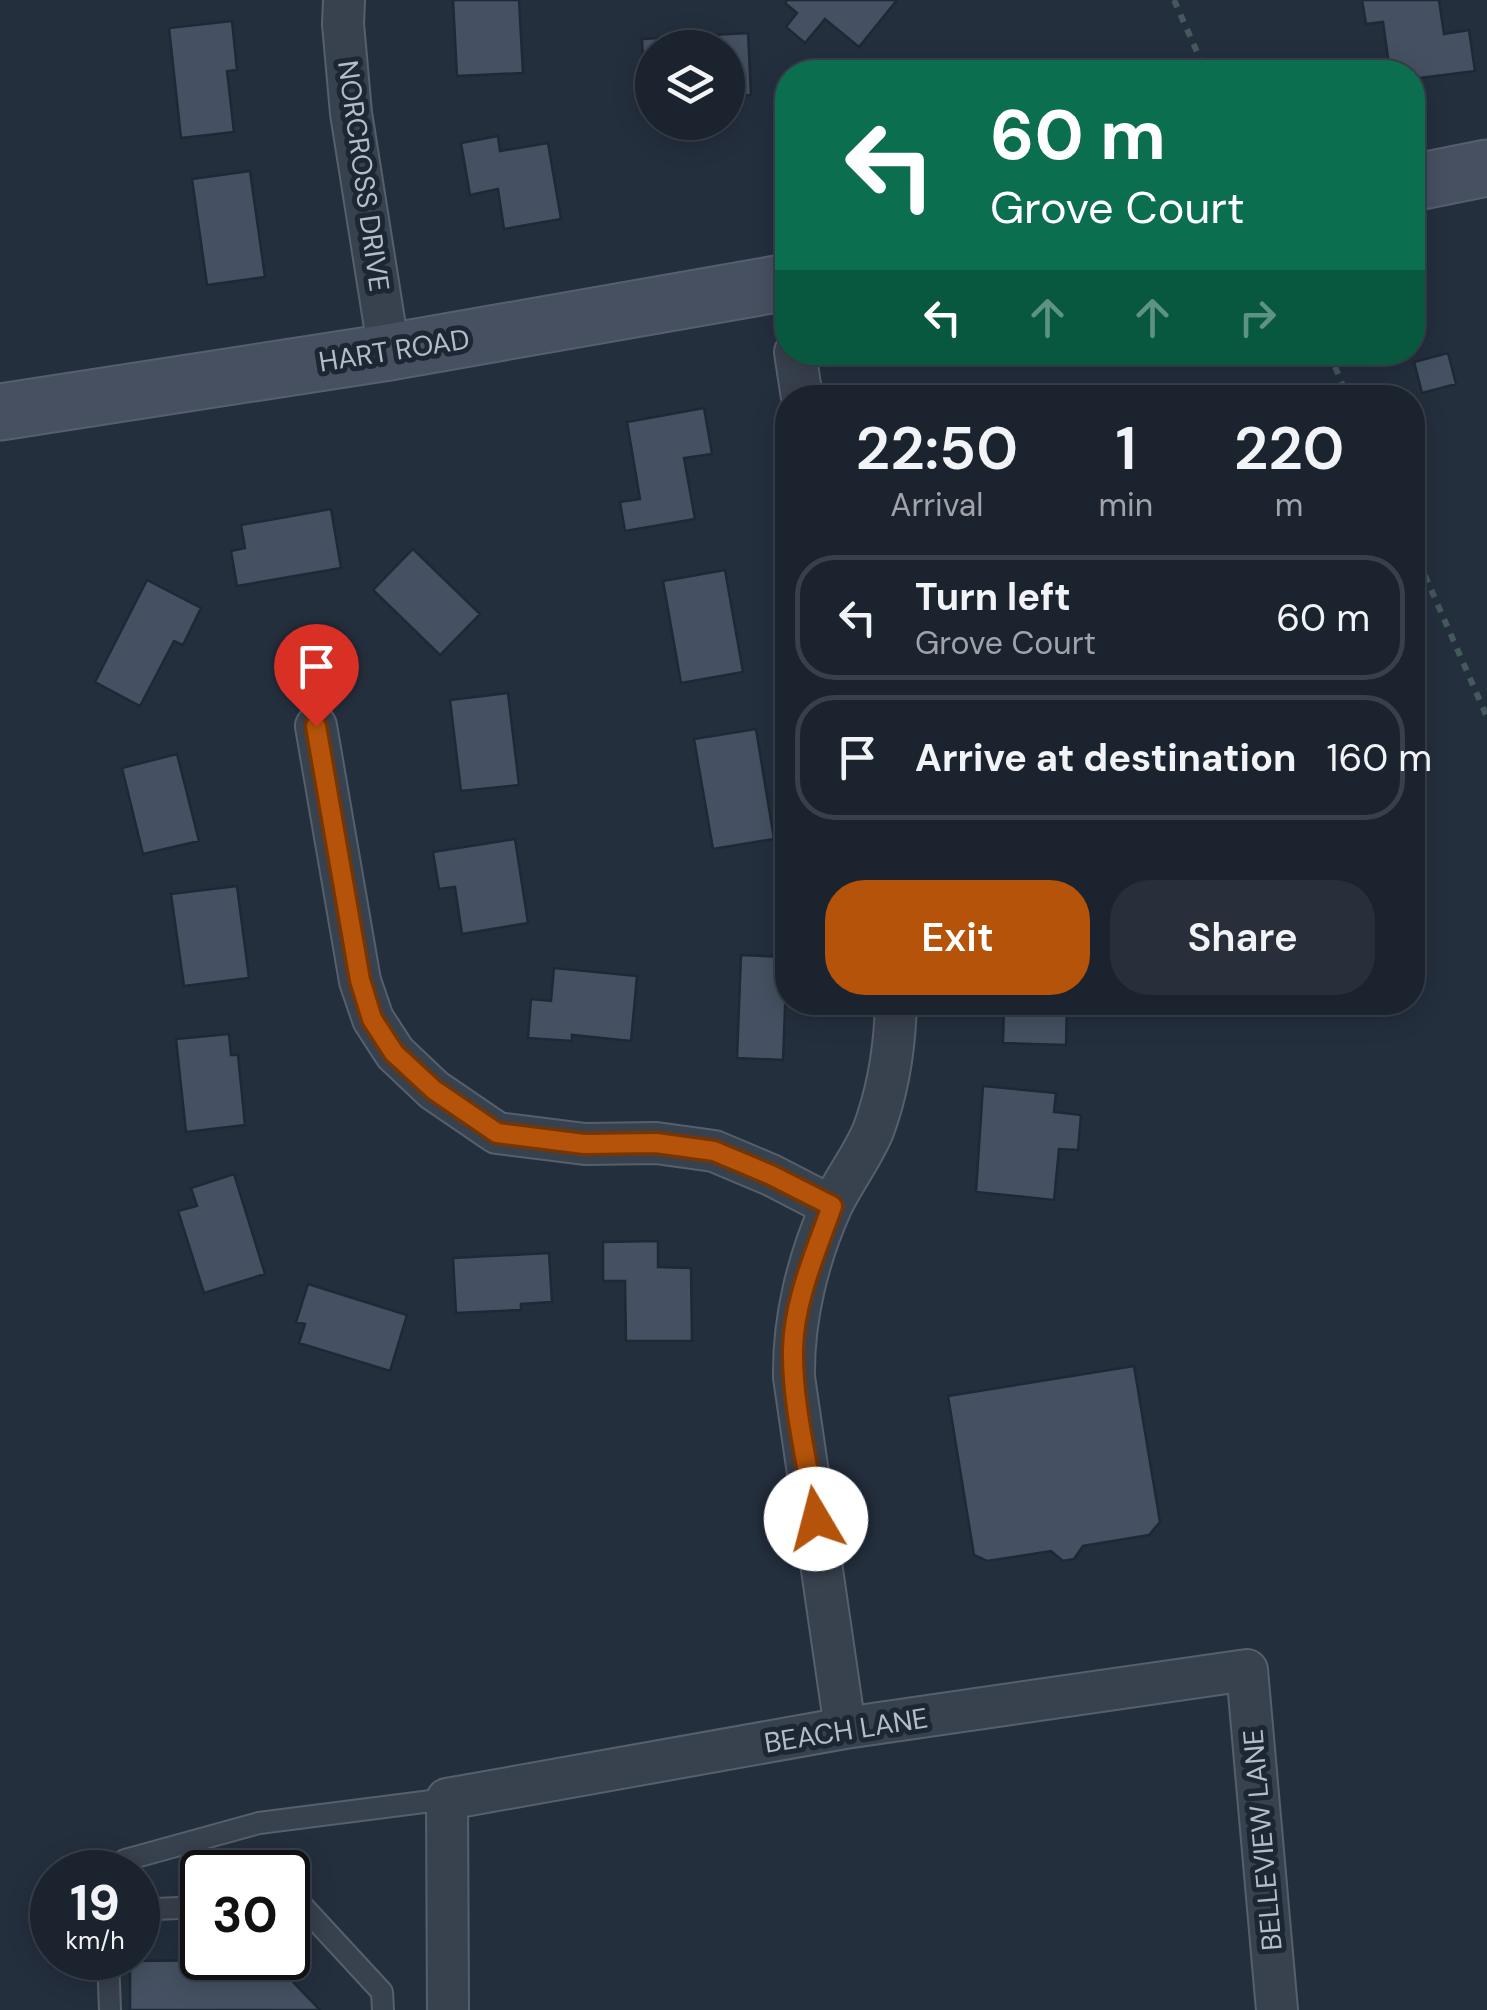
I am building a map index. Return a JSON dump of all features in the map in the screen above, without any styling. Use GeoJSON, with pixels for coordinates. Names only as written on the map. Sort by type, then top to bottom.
{"type":"FeatureCollection","features":[{"type":"Feature","properties":{"kind":"street","name":"NORCROSS DRIVE"},"geometry":{"type":"LineString","coordinates":[[344,0],[351,113],[389,352]]}},
{"type":"Feature","properties":{"kind":"street"},"geometry":{"type":"LineString","coordinates":[[1425,180],[1487,168]]}},
{"type":"Feature","properties":{"kind":"street","name":"HART ROAD"},"geometry":{"type":"LineString","coordinates":[[0,412],[775,293]]}},
{"type":"Feature","properties":{"kind":"street"},"geometry":{"type":"LineString","coordinates":[[316,726],[360,980],[372,1019],[394,1053],[434,1090],[497,1133],[584,1144],[656,1143],[714,1151],[832,1206]]}},
{"type":"Feature","properties":{"kind":"street"},"geometry":{"type":"LineString","coordinates":[[845,1728],[794,1377],[793,1346],[799,1304],[832,1206],[872,1133],[886,1086],[894,1015]]}},
{"type":"Feature","properties":{"kind":"street","name":"BEACH LANE"},"geometry":{"type":"LineString","coordinates":[[447,1799],[845,1728],[1247,1670]]}},
{"type":"Feature","properties":{"kind":"street","name":"BELLEVIEW LANE"},"geometry":{"type":"LineString","coordinates":[[1247,1670],[1277,2010]]}},
{"type":"Feature","properties":{"kind":"street"},"geometry":{"type":"LineString","coordinates":[[447,1799],[448,2010]]}},
{"type":"Feature","properties":{"kind":"lane"},"geometry":{"type":"LineString","coordinates":[[160,1851],[259,1824],[447,1799]]}},
{"type":"Feature","properties":{"kind":"lane"},"geometry":{"type":"LineString","coordinates":[[310,1914],[382,1992],[383,2010]]}},
{"type":"Feature","properties":{"kind":"lane"},"geometry":{"type":"LineString","coordinates":[[109,1980],[110,2010]]}},
{"type":"Feature","properties":{"kind":"path"},"geometry":{"type":"LineString","coordinates":[[1174,0],[1201,60]]}},
{"type":"Feature","properties":{"kind":"path"},"geometry":{"type":"LineString","coordinates":[[1425,576],[1487,717]]}},
{"type":"Feature","properties":{"kind":"building"},"geometry":{"type":"Polygon","coordinates":[[[453,0],[519,0],[523,73],[457,76],[453,0]]]}},
{"type":"Feature","properties":{"kind":"building"},"geometry":{"type":"Polygon","coordinates":[[[897,0],[859,47],[825,19],[805,43],[786,27],[797,13],[785,3],[897,0]]]}},
{"type":"Feature","properties":{"kind":"building"},"geometry":{"type":"Polygon","coordinates":[[[1362,0],[1439,0],[1444,34],[1469,30],[1475,71],[1425,77],[1425,60],[1388,60],[1383,22],[1366,24],[1362,0]]]}},
{"type":"Feature","properties":{"kind":"building"},"geometry":{"type":"Polygon","coordinates":[[[232,21],[237,70],[227,71],[234,132],[181,138],[169,28],[232,21]]]}},
{"type":"Feature","properties":{"kind":"building"},"geometry":{"type":"Polygon","coordinates":[[[748,33],[751,95],[745,95],[748,33]]]}},
{"type":"Feature","properties":{"kind":"building"},"geometry":{"type":"Polygon","coordinates":[[[498,136],[500,151],[548,143],[561,219],[504,229],[498,189],[470,195],[461,143],[498,136]]]}},
{"type":"Feature","properties":{"kind":"building"},"geometry":{"type":"Polygon","coordinates":[[[250,171],[265,277],[207,285],[192,179],[250,171]]]}},
{"type":"Feature","properties":{"kind":"building"},"geometry":{"type":"Polygon","coordinates":[[[1448,353],[1456,384],[1425,392],[1415,365],[1425,365],[1425,359],[1448,353]]]}},
{"type":"Feature","properties":{"kind":"building"},"geometry":{"type":"Polygon","coordinates":[[[704,408],[712,454],[684,458],[695,519],[625,531],[620,502],[640,499],[627,422],[704,408]]]}},
{"type":"Feature","properties":{"kind":"building"},"geometry":{"type":"Polygon","coordinates":[[[331,509],[341,568],[237,586],[231,551],[245,548],[241,525],[331,509]]]}},
{"type":"Feature","properties":{"kind":"building"},"geometry":{"type":"Polygon","coordinates":[[[413,549],[480,614],[440,655],[373,590],[413,549]]]}},
{"type":"Feature","properties":{"kind":"building"},"geometry":{"type":"Polygon","coordinates":[[[725,570],[743,672],[681,683],[663,581],[725,570]]]}},
{"type":"Feature","properties":{"kind":"building"},"geometry":{"type":"Polygon","coordinates":[[[147,580],[201,608],[183,645],[174,641],[140,706],[95,682],[147,580]]]}},
{"type":"Feature","properties":{"kind":"building"},"geometry":{"type":"Polygon","coordinates":[[[508,693],[519,785],[461,791],[450,700],[508,693]]]}},
{"type":"Feature","properties":{"kind":"building"},"geometry":{"type":"Polygon","coordinates":[[[756,729],[774,839],[713,849],[694,739],[756,729]]]}},
{"type":"Feature","properties":{"kind":"building"},"geometry":{"type":"Polygon","coordinates":[[[177,754],[199,841],[143,854],[122,768],[177,754]]]}},
{"type":"Feature","properties":{"kind":"building"},"geometry":{"type":"Polygon","coordinates":[[[515,839],[528,923],[462,934],[455,887],[439,889],[433,852],[515,839]]]}},
{"type":"Feature","properties":{"kind":"building"},"geometry":{"type":"Polygon","coordinates":[[[237,886],[249,978],[184,986],[171,894],[237,886]]]}},
{"type":"Feature","properties":{"kind":"building"},"geometry":{"type":"Polygon","coordinates":[[[741,955],[775,956],[775,1015],[785,1015],[783,1060],[737,1058],[741,955]]]}},
{"type":"Feature","properties":{"kind":"building"},"geometry":{"type":"Polygon","coordinates":[[[554,968],[637,976],[631,1041],[572,1035],[572,1041],[528,1038],[531,999],[551,1001],[554,968]]]}},
{"type":"Feature","properties":{"kind":"building"},"geometry":{"type":"Polygon","coordinates":[[[1004,1015],[1067,1015],[1066,1045],[1003,1043],[1004,1015]]]}},
{"type":"Feature","properties":{"kind":"building"},"geometry":{"type":"Polygon","coordinates":[[[229,1034],[231,1055],[238,1055],[245,1125],[186,1132],[176,1039],[229,1034]]]}},
{"type":"Feature","properties":{"kind":"building"},"geometry":{"type":"Polygon","coordinates":[[[983,1086],[1056,1093],[1054,1112],[1081,1115],[1078,1150],[1059,1149],[1054,1200],[976,1192],[983,1086]]]}},
{"type":"Feature","properties":{"kind":"building"},"geometry":{"type":"Polygon","coordinates":[[[234,1174],[265,1274],[204,1293],[178,1211],[197,1206],[191,1188],[234,1174]]]}},
{"type":"Feature","properties":{"kind":"building"},"geometry":{"type":"Polygon","coordinates":[[[658,1241],[658,1267],[691,1268],[692,1341],[626,1341],[625,1281],[603,1281],[603,1242],[658,1241]]]}},
{"type":"Feature","properties":{"kind":"building"},"geometry":{"type":"Polygon","coordinates":[[[549,1253],[552,1302],[521,1304],[521,1310],[456,1313],[453,1258],[549,1253]]]}},
{"type":"Feature","properties":{"kind":"building"},"geometry":{"type":"Polygon","coordinates":[[[308,1284],[407,1315],[390,1371],[299,1343],[305,1324],[296,1322],[308,1284]]]}},
{"type":"Feature","properties":{"kind":"building"},"geometry":{"type":"Polygon","coordinates":[[[1134,1366],[1160,1522],[1149,1535],[1083,1546],[1074,1559],[1063,1561],[1051,1551],[987,1561],[974,1555],[948,1396],[1134,1366]]]}},
{"type":"Feature","properties":{"kind":"building"},"geometry":{"type":"Polygon","coordinates":[[[160,1961],[180,1961],[180,1980],[291,1980],[320,2010],[130,2010],[130,1980],[160,1980],[160,1961]]]}},
{"type":"Feature","properties":{"kind":"route"},"geometry":{"type":"LineString","coordinates":[[316,726],[360,980],[372,1019],[394,1053],[434,1090],[497,1133],[584,1144],[656,1143],[714,1151],[832,1206],[799,1304],[793,1346],[794,1377],[816,1519]]}}]}
